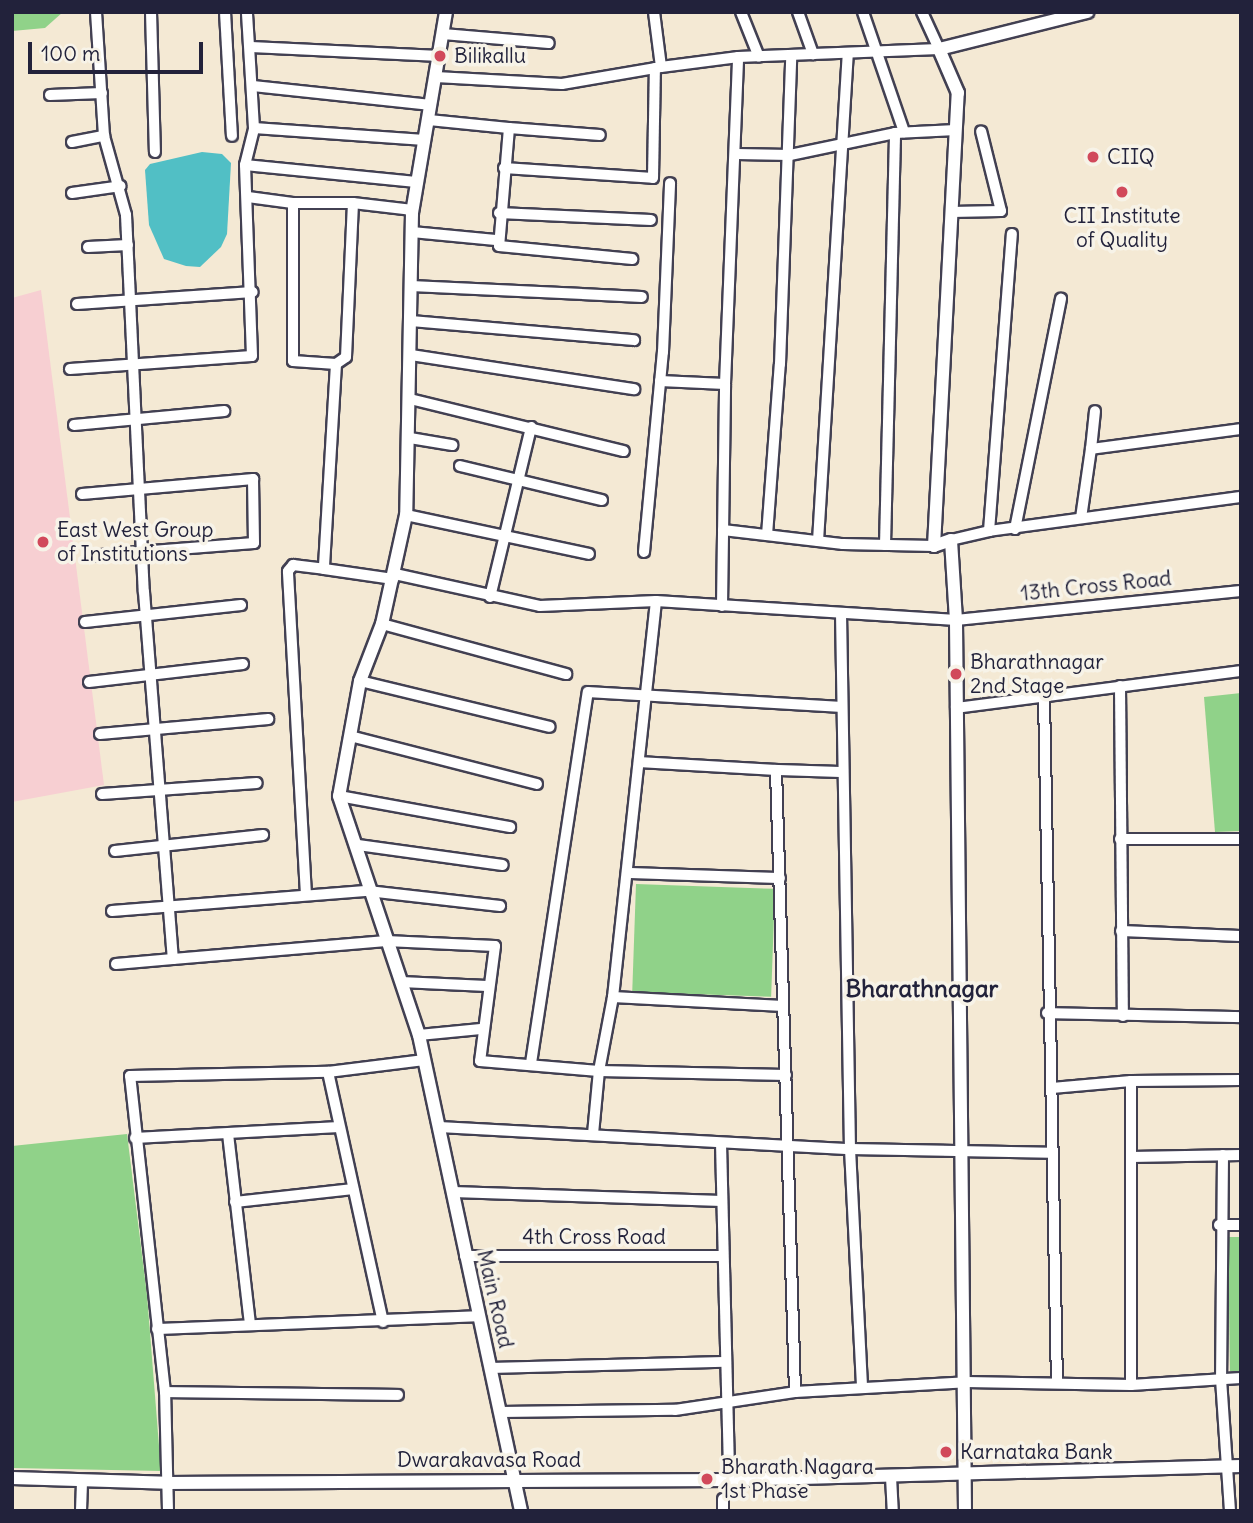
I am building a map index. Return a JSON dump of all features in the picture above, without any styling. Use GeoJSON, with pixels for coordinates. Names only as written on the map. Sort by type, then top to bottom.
{"type":"FeatureCollection","features":[{"type":"Feature","properties":{"kind":"street"},"geometry":{"type":"LineString","coordinates":[[96,12],[104,136],[121,186],[128,245],[146,617],[173,959]]}},
{"type":"Feature","properties":{"kind":"street"},"geometry":{"type":"LineString","coordinates":[[151,12],[156,152]]}},
{"type":"Feature","properties":{"kind":"street"},"geometry":{"type":"LineString","coordinates":[[225,12],[232,136]]}},
{"type":"Feature","properties":{"kind":"street"},"geometry":{"type":"LineString","coordinates":[[70,369],[133,362],[252,356],[253,292],[246,165],[254,128],[247,12]]}},
{"type":"Feature","properties":{"kind":"street"},"geometry":{"type":"LineString","coordinates":[[439,12],[446,12],[413,210],[410,438],[406,515],[382,624],[360,681],[339,796],[510,827]]}},
{"type":"Feature","properties":{"kind":"street"},"geometry":{"type":"LineString","coordinates":[[504,169],[653,178],[658,67],[654,12]]}},
{"type":"Feature","properties":{"kind":"street"},"geometry":{"type":"LineString","coordinates":[[741,12],[759,57]]}},
{"type":"Feature","properties":{"kind":"street"},"geometry":{"type":"LineString","coordinates":[[798,12],[813,54]]}},
{"type":"Feature","properties":{"kind":"street"},"geometry":{"type":"LineString","coordinates":[[863,12],[878,53],[900,133],[885,545]]}},
{"type":"Feature","properties":{"kind":"street"},"geometry":{"type":"LineString","coordinates":[[922,12],[958,93],[934,546]]}},
{"type":"Feature","properties":{"kind":"street"},"geometry":{"type":"LineString","coordinates":[[436,76],[562,84],[658,67],[738,58],[791,58],[813,54],[848,56],[939,49],[1087,12]]}},
{"type":"Feature","properties":{"kind":"street"},"geometry":{"type":"LineString","coordinates":[[443,34],[549,43]]}},
{"type":"Feature","properties":{"kind":"street"},"geometry":{"type":"LineString","coordinates":[[251,47],[440,56]]}},
{"type":"Feature","properties":{"kind":"street"},"geometry":{"type":"LineString","coordinates":[[818,541],[838,270],[840,144],[848,56]]}},
{"type":"Feature","properties":{"kind":"street"},"geometry":{"type":"LineString","coordinates":[[722,606],[725,384],[737,154],[738,58]]}},
{"type":"Feature","properties":{"kind":"street"},"geometry":{"type":"LineString","coordinates":[[767,535],[790,155],[791,58]]}},
{"type":"Feature","properties":{"kind":"street"},"geometry":{"type":"LineString","coordinates":[[253,86],[431,105]]}},
{"type":"Feature","properties":{"kind":"street"},"geometry":{"type":"LineString","coordinates":[[50,95],[102,93]]}},
{"type":"Feature","properties":{"kind":"street"},"geometry":{"type":"LineString","coordinates":[[429,120],[600,135]]}},
{"type":"Feature","properties":{"kind":"street"},"geometry":{"type":"LineString","coordinates":[[254,128],[425,140]]}},
{"type":"Feature","properties":{"kind":"street"},"geometry":{"type":"LineString","coordinates":[[509,128],[496,240],[499,246],[632,259]]}},
{"type":"Feature","properties":{"kind":"street"},"geometry":{"type":"LineString","coordinates":[[737,154],[790,155],[900,133],[956,130]]}},
{"type":"Feature","properties":{"kind":"street"},"geometry":{"type":"LineString","coordinates":[[951,212],[1001,211],[981,131]]}},
{"type":"Feature","properties":{"kind":"street"},"geometry":{"type":"LineString","coordinates":[[72,142],[104,136]]}},
{"type":"Feature","properties":{"kind":"street"},"geometry":{"type":"LineString","coordinates":[[246,165],[416,182]]}},
{"type":"Feature","properties":{"kind":"street"},"geometry":{"type":"LineString","coordinates":[[644,552],[660,381],[670,183]]}},
{"type":"Feature","properties":{"kind":"street"},"geometry":{"type":"LineString","coordinates":[[72,193],[121,186]]}},
{"type":"Feature","properties":{"kind":"street"},"geometry":{"type":"LineString","coordinates":[[248,197],[413,210]]}},
{"type":"Feature","properties":{"kind":"street"},"geometry":{"type":"LineString","coordinates":[[293,202],[293,361],[336,364],[346,357],[353,204]]}},
{"type":"Feature","properties":{"kind":"street"},"geometry":{"type":"LineString","coordinates":[[499,213],[651,220]]}},
{"type":"Feature","properties":{"kind":"street"},"geometry":{"type":"LineString","coordinates":[[412,232],[496,240]]}},
{"type":"Feature","properties":{"kind":"street"},"geometry":{"type":"LineString","coordinates":[[989,531],[1012,233]]}},
{"type":"Feature","properties":{"kind":"street"},"geometry":{"type":"LineString","coordinates":[[88,247],[128,245]]}},
{"type":"Feature","properties":{"kind":"street"},"geometry":{"type":"LineString","coordinates":[[411,286],[642,297]]}},
{"type":"Feature","properties":{"kind":"street"},"geometry":{"type":"LineString","coordinates":[[76,303],[253,292]]}},
{"type":"Feature","properties":{"kind":"street"},"geometry":{"type":"LineString","coordinates":[[1015,529],[1061,299]]}},
{"type":"Feature","properties":{"kind":"street"},"geometry":{"type":"LineString","coordinates":[[411,321],[634,340]]}},
{"type":"Feature","properties":{"kind":"street"},"geometry":{"type":"LineString","coordinates":[[411,355],[634,389]]}},
{"type":"Feature","properties":{"kind":"street"},"geometry":{"type":"LineString","coordinates":[[324,569],[336,364]]}},
{"type":"Feature","properties":{"kind":"street"},"geometry":{"type":"LineString","coordinates":[[660,381],[725,384]]}},
{"type":"Feature","properties":{"kind":"street"},"geometry":{"type":"LineString","coordinates":[[410,399],[624,451]]}},
{"type":"Feature","properties":{"kind":"street"},"geometry":{"type":"LineString","coordinates":[[74,425],[224,411]]}},
{"type":"Feature","properties":{"kind":"street"},"geometry":{"type":"LineString","coordinates":[[1081,518],[1095,411]]}},
{"type":"Feature","properties":{"kind":"street"},"geometry":{"type":"LineString","coordinates":[[490,597],[531,427]]}},
{"type":"Feature","properties":{"kind":"street"},"geometry":{"type":"LineString","coordinates":[[1091,449],[1241,429]]}},
{"type":"Feature","properties":{"kind":"street"},"geometry":{"type":"LineString","coordinates":[[410,438],[452,445]]}},
{"type":"Feature","properties":{"kind":"street"},"geometry":{"type":"LineString","coordinates":[[460,466],[518,483],[602,500]]}},
{"type":"Feature","properties":{"kind":"street"},"geometry":{"type":"LineString","coordinates":[[82,494],[253,479],[254,542],[89,556]]}},
{"type":"Feature","properties":{"kind":"street"},"geometry":{"type":"LineString","coordinates":[[723,530],[818,541],[934,546],[989,531],[1241,497]]}},
{"type":"Feature","properties":{"kind":"street"},"geometry":{"type":"LineString","coordinates":[[406,515],[589,554]]}},
{"type":"Feature","properties":{"kind":"street"},"geometry":{"type":"LineString","coordinates":[[951,540],[956,620],[966,1382],[965,1511]]}},
{"type":"Feature","properties":{"kind":"street","name":"13th Cross Road"},"geometry":{"type":"LineString","coordinates":[[306,895],[288,571],[293,565],[394,577],[555,607],[656,601],[956,620],[1241,591]]}},
{"type":"Feature","properties":{"kind":"street"},"geometry":{"type":"LineString","coordinates":[[593,1134],[599,1071],[614,997],[656,601]]}},
{"type":"Feature","properties":{"kind":"street"},"geometry":{"type":"LineString","coordinates":[[85,622],[241,605]]}},
{"type":"Feature","properties":{"kind":"street"},"geometry":{"type":"LineString","coordinates":[[841,613],[850,1149],[862,1388]]}},
{"type":"Feature","properties":{"kind":"street"},"geometry":{"type":"LineString","coordinates":[[382,624],[566,674]]}},
{"type":"Feature","properties":{"kind":"street"},"geometry":{"type":"LineString","coordinates":[[89,682],[243,664]]}},
{"type":"Feature","properties":{"kind":"street"},"geometry":{"type":"LineString","coordinates":[[956,708],[1241,671]]}},
{"type":"Feature","properties":{"kind":"street"},"geometry":{"type":"LineString","coordinates":[[360,681],[551,727]]}},
{"type":"Feature","properties":{"kind":"street"},"geometry":{"type":"LineString","coordinates":[[1120,686],[1123,1016]]}},
{"type":"Feature","properties":{"kind":"street"},"geometry":{"type":"LineString","coordinates":[[531,1063],[588,692],[842,707]]}},
{"type":"Feature","properties":{"kind":"street"},"geometry":{"type":"LineString","coordinates":[[1044,696],[1047,1013],[1052,1088],[1050,1153],[1057,1383]]}},
{"type":"Feature","properties":{"kind":"street"},"geometry":{"type":"LineString","coordinates":[[100,734],[268,719]]}},
{"type":"Feature","properties":{"kind":"street"},"geometry":{"type":"LineString","coordinates":[[350,736],[537,784]]}},
{"type":"Feature","properties":{"kind":"street"},"geometry":{"type":"LineString","coordinates":[[639,762],[843,772]]}},
{"type":"Feature","properties":{"kind":"street"},"geometry":{"type":"LineString","coordinates":[[776,770],[795,1392]]}},
{"type":"Feature","properties":{"kind":"street"},"geometry":{"type":"LineString","coordinates":[[102,794],[257,783]]}},
{"type":"Feature","properties":{"kind":"street","name":"Main Road"},"geometry":{"type":"LineString","coordinates":[[339,796],[358,845],[369,891],[419,1035],[521,1511]]}},
{"type":"Feature","properties":{"kind":"street"},"geometry":{"type":"LineString","coordinates":[[115,851],[263,835]]}},
{"type":"Feature","properties":{"kind":"street"},"geometry":{"type":"LineString","coordinates":[[1120,839],[1241,839]]}},
{"type":"Feature","properties":{"kind":"street"},"geometry":{"type":"LineString","coordinates":[[358,845],[503,865]]}},
{"type":"Feature","properties":{"kind":"street"},"geometry":{"type":"LineString","coordinates":[[628,873],[780,878]]}},
{"type":"Feature","properties":{"kind":"street"},"geometry":{"type":"LineString","coordinates":[[112,911],[369,891],[500,906]]}},
{"type":"Feature","properties":{"kind":"street"},"geometry":{"type":"LineString","coordinates":[[1121,931],[1241,936]]}},
{"type":"Feature","properties":{"kind":"street"},"geometry":{"type":"LineString","coordinates":[[116,964],[386,941],[495,946],[481,1029],[480,1061],[531,1063],[599,1071],[786,1075]]}},
{"type":"Feature","properties":{"kind":"street"},"geometry":{"type":"LineString","coordinates":[[401,982],[487,986]]}},
{"type":"Feature","properties":{"kind":"street"},"geometry":{"type":"LineString","coordinates":[[614,997],[783,1006]]}},
{"type":"Feature","properties":{"kind":"street"},"geometry":{"type":"LineString","coordinates":[[1047,1013],[1241,1017]]}},
{"type":"Feature","properties":{"kind":"street"},"geometry":{"type":"LineString","coordinates":[[419,1035],[481,1029]]}},
{"type":"Feature","properties":{"kind":"street"},"geometry":{"type":"LineString","coordinates":[[168,1511],[165,1392],[130,1076],[328,1072],[424,1060]]}},
{"type":"Feature","properties":{"kind":"street"},"geometry":{"type":"LineString","coordinates":[[328,1072],[383,1322]]}},
{"type":"Feature","properties":{"kind":"street"},"geometry":{"type":"LineString","coordinates":[[1052,1088],[1131,1081],[1241,1080]]}},
{"type":"Feature","properties":{"kind":"street"},"geometry":{"type":"LineString","coordinates":[[1131,1081],[1131,1385]]}},
{"type":"Feature","properties":{"kind":"street"},"geometry":{"type":"LineString","coordinates":[[135,1138],[339,1127]]}},
{"type":"Feature","properties":{"kind":"street"},"geometry":{"type":"LineString","coordinates":[[439,1127],[850,1149],[1050,1153]]}},
{"type":"Feature","properties":{"kind":"street"},"geometry":{"type":"LineString","coordinates":[[228,1134],[250,1324]]}},
{"type":"Feature","properties":{"kind":"street"},"geometry":{"type":"LineString","coordinates":[[721,1143],[724,1362],[729,1480]]}},
{"type":"Feature","properties":{"kind":"street"},"geometry":{"type":"LineString","coordinates":[[1223,1155],[1219,1225],[1221,1379],[1234,1466],[1230,1511]]}},
{"type":"Feature","properties":{"kind":"street"},"geometry":{"type":"LineString","coordinates":[[1131,1157],[1241,1155]]}},
{"type":"Feature","properties":{"kind":"street"},"geometry":{"type":"LineString","coordinates":[[235,1202],[353,1189]]}},
{"type":"Feature","properties":{"kind":"street"},"geometry":{"type":"LineString","coordinates":[[453,1192],[722,1201]]}},
{"type":"Feature","properties":{"kind":"street"},"geometry":{"type":"LineString","coordinates":[[1219,1225],[1241,1225]]}},
{"type":"Feature","properties":{"kind":"street","name":"4th Cross Road"},"geometry":{"type":"LineString","coordinates":[[465,1256],[723,1256]]}},
{"type":"Feature","properties":{"kind":"street"},"geometry":{"type":"LineString","coordinates":[[157,1329],[250,1324],[383,1322],[478,1316]]}},
{"type":"Feature","properties":{"kind":"street"},"geometry":{"type":"LineString","coordinates":[[491,1368],[724,1362]]}},
{"type":"Feature","properties":{"kind":"street"},"geometry":{"type":"LineString","coordinates":[[501,1412],[675,1410],[795,1392],[966,1382],[1131,1385],[1241,1378]]}},
{"type":"Feature","properties":{"kind":"street"},"geometry":{"type":"LineString","coordinates":[[165,1392],[398,1395]]}},
{"type":"Feature","properties":{"kind":"street","name":"Dwarakavasa Road"},"geometry":{"type":"LineString","coordinates":[[12,1478],[167,1483],[515,1479],[729,1480],[1234,1466]]}},
{"type":"Feature","properties":{"kind":"street"},"geometry":{"type":"LineString","coordinates":[[891,1477],[893,1511]]}},
{"type":"Feature","properties":{"kind":"street"},"geometry":{"type":"LineString","coordinates":[[81,1511],[82,1481]]}},
{"type":"Feature","properties":{"kind":"shaded area","name":"East West Group of Institutions"},"geometry":{"type":"Polygon","coordinates":[[[41,290],[104,785],[12,802],[12,298],[41,290]]]}},
{"type":"Feature","properties":{"kind":"green space"},"geometry":{"type":"Polygon","coordinates":[[[12,12],[63,12],[45,28],[12,31],[12,12]]]}},
{"type":"Feature","properties":{"kind":"green space"},"geometry":{"type":"Polygon","coordinates":[[[1241,693],[1241,831],[1215,832],[1204,697],[1241,693]]]}},
{"type":"Feature","properties":{"kind":"green space"},"geometry":{"type":"Polygon","coordinates":[[[636,884],[775,889],[771,997],[632,992],[636,884]]]}},
{"type":"Feature","properties":{"kind":"green space"},"geometry":{"type":"Polygon","coordinates":[[[127,1134],[147,1295],[161,1471],[12,1468],[12,1146],[127,1134]]]}},
{"type":"Feature","properties":{"kind":"green space"},"geometry":{"type":"Polygon","coordinates":[[[1228,1237],[1241,1237],[1241,1371],[1230,1371],[1228,1237]]]}},
{"type":"Feature","properties":{"kind":"water"},"geometry":{"type":"Polygon","coordinates":[[[202,152],[222,154],[231,163],[227,234],[221,247],[200,267],[186,266],[164,259],[149,225],[145,170],[150,164],[202,152]]]}},
{"type":"Feature","properties":{"kind":"place","name":"Bilikallu"},"geometry":{"type":"Point","coordinates":[440,56]}},
{"type":"Feature","properties":{"kind":"place","name":"CIIQ"},"geometry":{"type":"Point","coordinates":[1093,157]}},
{"type":"Feature","properties":{"kind":"place","name":"CII Institute of Quality"},"geometry":{"type":"Point","coordinates":[1122,192]}},
{"type":"Feature","properties":{"kind":"place","name":"East West Group of Institutions"},"geometry":{"type":"Point","coordinates":[43,542]}},
{"type":"Feature","properties":{"kind":"place","name":"Bharathnagar 2nd Stage"},"geometry":{"type":"Point","coordinates":[956,674]}},
{"type":"Feature","properties":{"kind":"place","name":"Karnataka Bank"},"geometry":{"type":"Point","coordinates":[946,1452]}},
{"type":"Feature","properties":{"kind":"place","name":"Bharath Nagara 1st Phase"},"geometry":{"type":"Point","coordinates":[707,1479]}},
{"type":"Feature","properties":{"kind":"district","name":"Bharathnagar"},"geometry":{"type":"Point","coordinates":[922,989]}}]}
